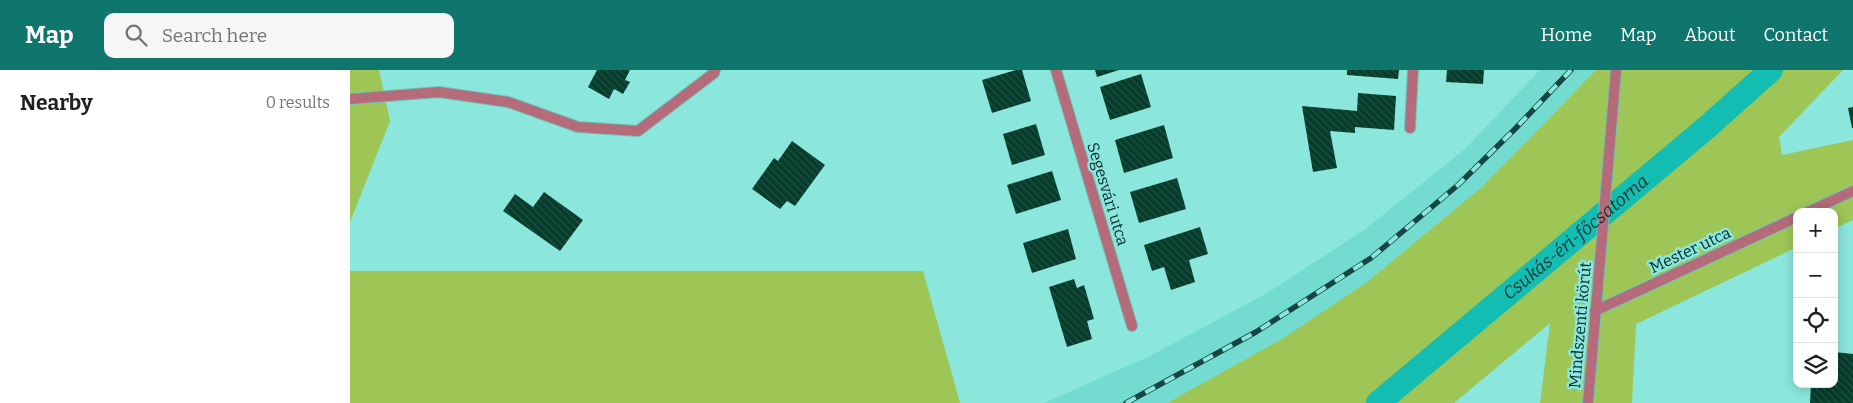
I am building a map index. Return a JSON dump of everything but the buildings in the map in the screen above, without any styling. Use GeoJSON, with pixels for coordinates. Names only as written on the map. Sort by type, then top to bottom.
{"type":"FeatureCollection","features":[{"type":"Feature","properties":{"kind":"street"},"geometry":{"type":"LineString","coordinates":[[350,99],[439,92],[508,102],[578,127],[638,132],[715,70]]}},
{"type":"Feature","properties":{"kind":"street","name":"Segesvári utca"},"geometry":{"type":"LineString","coordinates":[[1056,70],[1132,326]]}},
{"type":"Feature","properties":{"kind":"street"},"geometry":{"type":"LineString","coordinates":[[1410,128],[1413,70]]}},
{"type":"Feature","properties":{"kind":"street","name":"Mindszenti körút"},"geometry":{"type":"LineString","coordinates":[[1588,403],[1616,70]]}},
{"type":"Feature","properties":{"kind":"street"},"geometry":{"type":"LineString","coordinates":[[1817,208],[1853,191]]}},
{"type":"Feature","properties":{"kind":"street","name":"Mester utca"},"geometry":{"type":"LineString","coordinates":[[1596,311],[1793,219]]}},
{"type":"Feature","properties":{"kind":"shaded area"},"geometry":{"type":"Polygon","coordinates":[[[1540,70],[1596,70],[1483,186],[1367,282],[1282,339],[1167,403],[1044,403],[1150,356],[1269,292],[1364,230],[1465,149],[1540,70]]]}},
{"type":"Feature","properties":{"kind":"green space"},"geometry":{"type":"Polygon","coordinates":[[[350,70],[379,70],[390,121],[350,222],[350,70]]]}},
{"type":"Feature","properties":{"kind":"green space"},"geometry":{"type":"Polygon","coordinates":[[[1596,70],[1843,70],[1779,137],[1782,155],[1853,140],[1853,220],[1838,227],[1838,208],[1793,208],[1793,249],[1636,324],[1632,403],[1540,403],[1550,323],[1454,403],[1167,403],[1282,339],[1367,282],[1483,186],[1596,70]]]}},
{"type":"Feature","properties":{"kind":"green space"},"geometry":{"type":"Polygon","coordinates":[[[350,271],[923,271],[960,403],[350,403],[350,271]]]}},
{"type":"Feature","properties":{"kind":"waterway","name":"Csukás-éri-főcsatorna"},"geometry":{"type":"LineString","coordinates":[[1378,403],[1706,128],[1771,70]]}},
{"type":"Feature","properties":{"kind":"railway"},"geometry":{"type":"LineString","coordinates":[[1126,403],[1256,332],[1371,258],[1458,185],[1571,70]]}}]}
